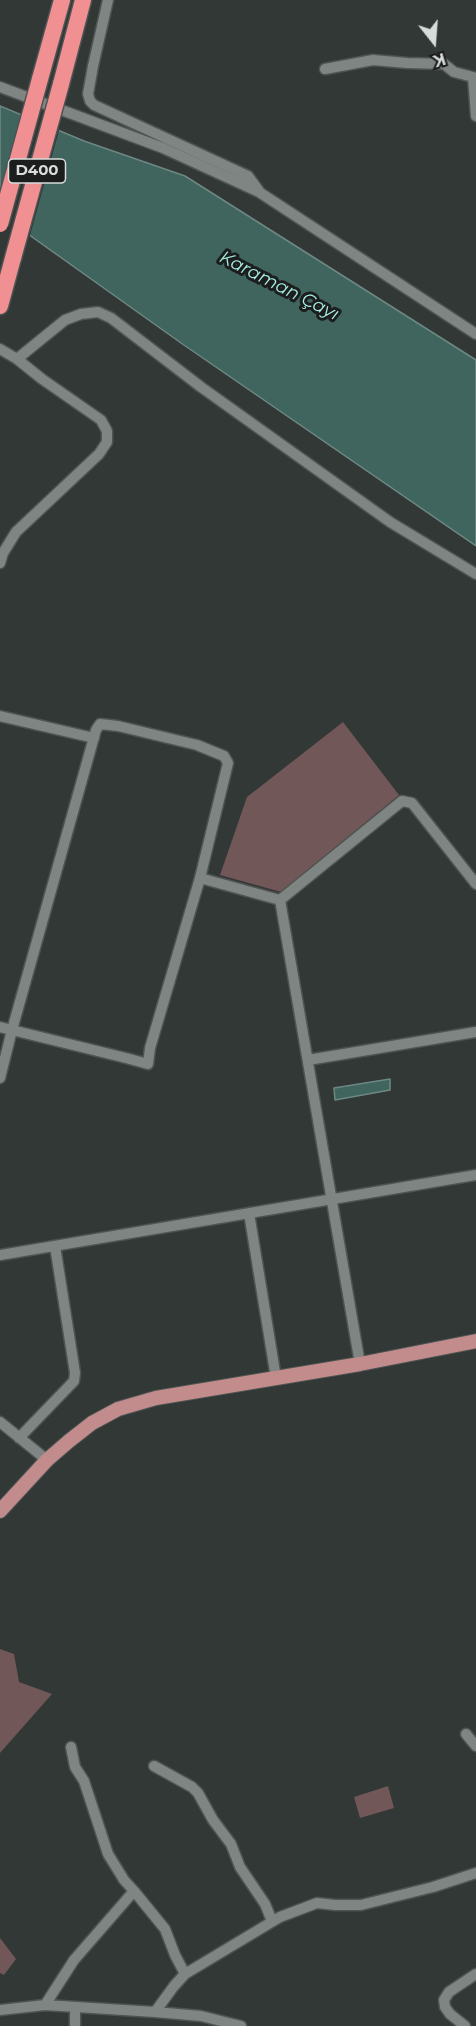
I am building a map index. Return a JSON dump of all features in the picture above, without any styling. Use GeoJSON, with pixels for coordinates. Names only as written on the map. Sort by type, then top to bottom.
{"type":"FeatureCollection","features":[{"type":"Feature","properties":{"kind":"highway","name":"D400"},"geometry":{"type":"LineString","coordinates":[[0,224],[62,0]]}},
{"type":"Feature","properties":{"kind":"highway","name":"D400"},"geometry":{"type":"LineString","coordinates":[[0,306],[84,0]]}},
{"type":"Feature","properties":{"kind":"main road"},"geometry":{"type":"LineString","coordinates":[[0,1511],[47,1460],[92,1423],[118,1409],[156,1398],[360,1364],[476,1341]]}},
{"type":"Feature","properties":{"kind":"street"},"geometry":{"type":"LineString","coordinates":[[108,0],[88,94],[90,101],[94,105],[248,176],[259,192]]}},
{"type":"Feature","properties":{"kind":"street"},"geometry":{"type":"LineString","coordinates":[[325,69],[373,60],[444,64],[454,72],[473,77],[476,116]]}},
{"type":"Feature","properties":{"kind":"street"},"geometry":{"type":"LineString","coordinates":[[0,87],[163,148],[259,192],[476,334]]}},
{"type":"Feature","properties":{"kind":"street"},"geometry":{"type":"LineString","coordinates":[[17,359],[65,320],[81,314],[98,312],[111,318],[201,387],[390,522],[476,574]]}},
{"type":"Feature","properties":{"kind":"street"},"geometry":{"type":"LineString","coordinates":[[0,349],[101,420],[107,431],[107,442],[99,454],[16,532],[3,553],[0,563]]}},
{"type":"Feature","properties":{"kind":"street"},"geometry":{"type":"LineString","coordinates":[[0,717],[94,738]]}},
{"type":"Feature","properties":{"kind":"street"},"geometry":{"type":"LineString","coordinates":[[0,1027],[12,1030],[148,1064],[150,1048],[200,878],[228,764],[224,756],[197,745],[118,726],[100,724],[94,738],[12,1030],[0,1078]]}},
{"type":"Feature","properties":{"kind":"street"},"geometry":{"type":"LineString","coordinates":[[280,900],[402,801],[412,803],[476,884]]}},
{"type":"Feature","properties":{"kind":"street"},"geometry":{"type":"LineString","coordinates":[[200,878],[280,900]]}},
{"type":"Feature","properties":{"kind":"street"},"geometry":{"type":"LineString","coordinates":[[280,900],[360,1364]]}},
{"type":"Feature","properties":{"kind":"street"},"geometry":{"type":"LineString","coordinates":[[308,1060],[476,1032]]}},
{"type":"Feature","properties":{"kind":"street"},"geometry":{"type":"LineString","coordinates":[[0,1255],[476,1175]]}},
{"type":"Feature","properties":{"kind":"street"},"geometry":{"type":"LineString","coordinates":[[249,1213],[276,1378]]}},
{"type":"Feature","properties":{"kind":"street"},"geometry":{"type":"LineString","coordinates":[[20,1438],[74,1381],[75,1373],[55,1246]]}},
{"type":"Feature","properties":{"kind":"street"},"geometry":{"type":"LineString","coordinates":[[0,1422],[47,1460]]}},
{"type":"Feature","properties":{"kind":"street"},"geometry":{"type":"LineString","coordinates":[[466,1734],[476,1746]]}},
{"type":"Feature","properties":{"kind":"street"},"geometry":{"type":"LineString","coordinates":[[71,1747],[75,1767],[84,1781],[108,1854],[124,1880],[165,1929],[185,1974]]}},
{"type":"Feature","properties":{"kind":"street"},"geometry":{"type":"LineString","coordinates":[[154,1766],[192,1787],[198,1793],[213,1820],[231,1844],[240,1867],[265,1904],[272,1921]]}},
{"type":"Feature","properties":{"kind":"street"},"geometry":{"type":"LineString","coordinates":[[155,2012],[185,1974],[272,1921],[317,1903],[361,1905],[476,1874]]}},
{"type":"Feature","properties":{"kind":"street"},"geometry":{"type":"LineString","coordinates":[[45,2005],[74,1960],[134,1891]]}},
{"type":"Feature","properties":{"kind":"street"},"geometry":{"type":"LineString","coordinates":[[465,2026],[450,2014],[445,2007],[444,2000],[449,1992],[476,1974]]}},
{"type":"Feature","properties":{"kind":"street"},"geometry":{"type":"LineString","coordinates":[[0,2010],[45,2005],[155,2012],[201,2016],[241,2026]]}},
{"type":"Feature","properties":{"kind":"street"},"geometry":{"type":"LineString","coordinates":[[75,2007],[75,2026]]}},
{"type":"Feature","properties":{"kind":"shaded area"},"geometry":{"type":"Polygon","coordinates":[[[343,722],[399,795],[281,892],[220,875],[247,797],[343,722]]]}},
{"type":"Feature","properties":{"kind":"shaded area"},"geometry":{"type":"Polygon","coordinates":[[[0,1649],[14,1654],[19,1682],[52,1694],[0,1753],[0,1649]]]}},
{"type":"Feature","properties":{"kind":"shaded area"},"geometry":{"type":"Polygon","coordinates":[[[388,1786],[394,1808],[360,1818],[354,1797],[388,1786]]]}},
{"type":"Feature","properties":{"kind":"shaded area"},"geometry":{"type":"Polygon","coordinates":[[[0,1938],[16,1959],[4,1975],[0,1973],[0,1938]]]}},
{"type":"Feature","properties":{"kind":"water","name":"Karaman Çayı"},"geometry":{"type":"Polygon","coordinates":[[[0,106],[84,141],[185,176],[476,360],[476,546],[181,343],[0,214],[0,106]]]}},
{"type":"Feature","properties":{"kind":"water"},"geometry":{"type":"Polygon","coordinates":[[[390,1079],[390,1090],[335,1100],[334,1088],[390,1079]]]}},
{"type":"Feature","properties":{"kind":"pier"},"geometry":{"type":"Polygon","coordinates":[[[23,112],[60,127],[29,239],[0,218],[23,112]]]}}]}
